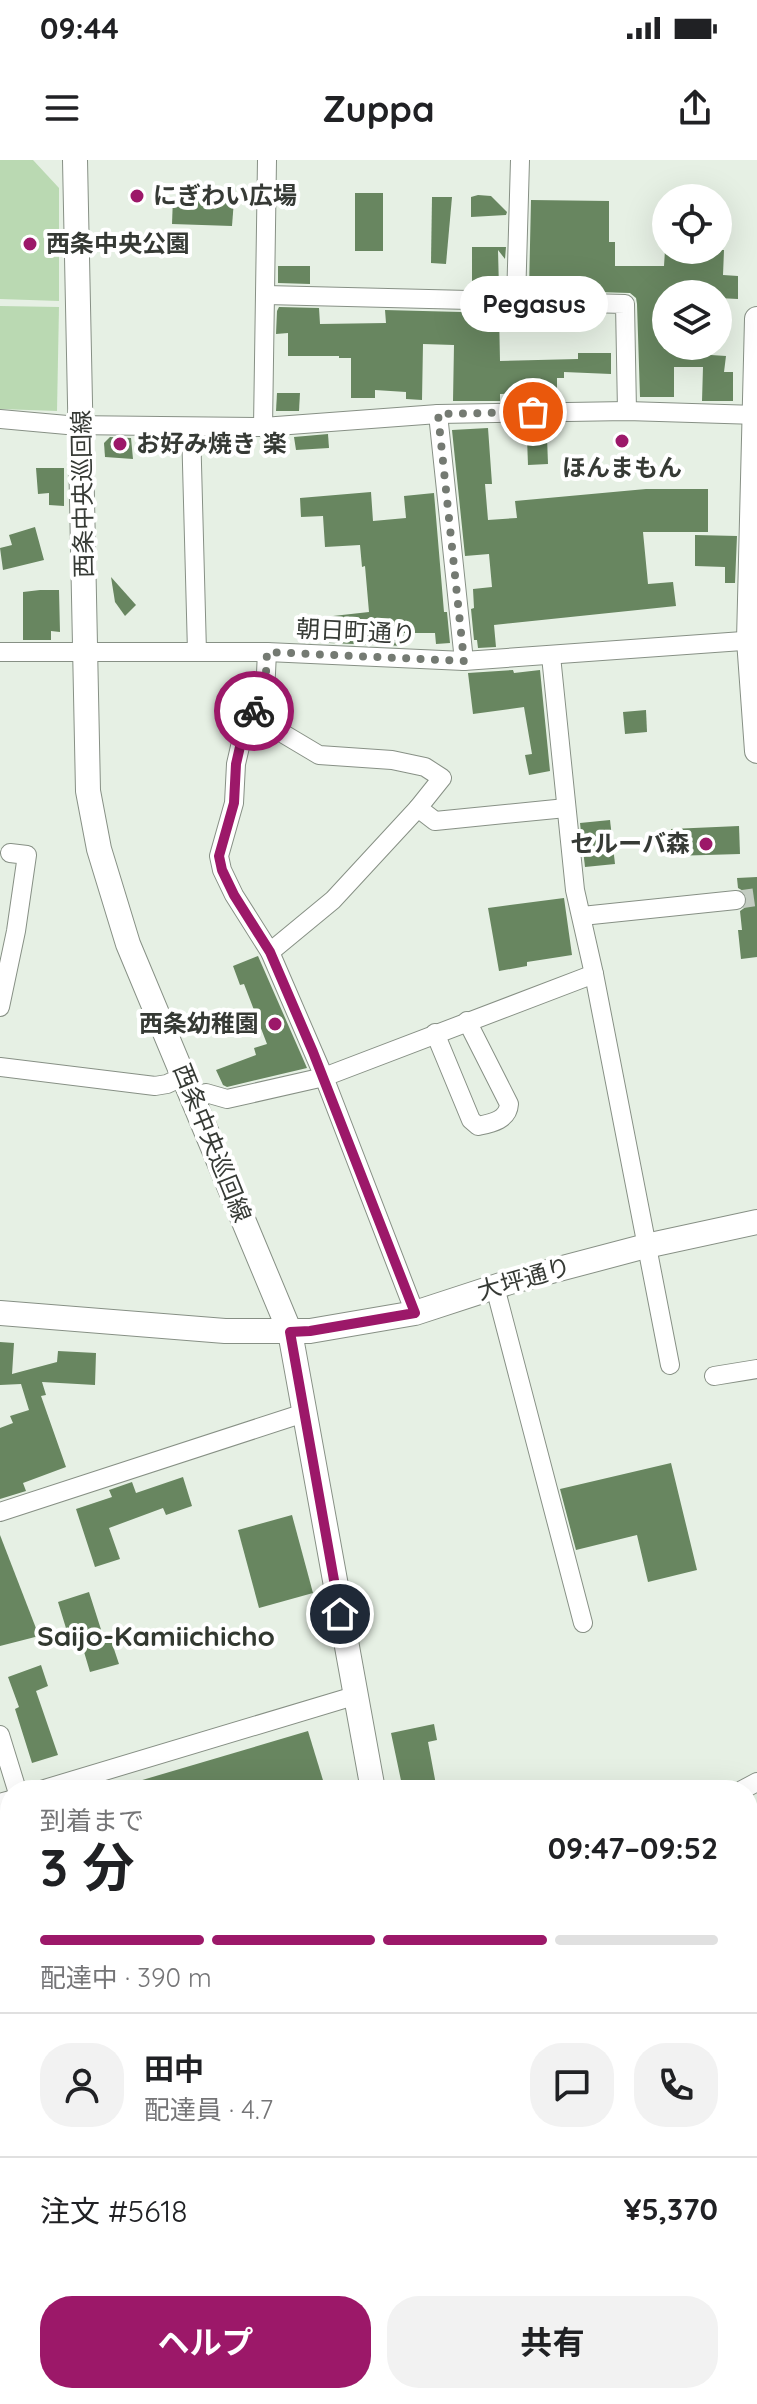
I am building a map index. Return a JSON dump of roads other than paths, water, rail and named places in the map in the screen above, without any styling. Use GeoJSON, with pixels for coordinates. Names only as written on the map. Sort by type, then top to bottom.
{"type":"FeatureCollection","features":[{"type":"Feature","properties":{"kind":"street","name":"西条中央巡回線"},"geometry":{"type":"LineString","coordinates":[[75,160],[88,791],[99,849],[128,944],[290,1332],[371,1780]]}},
{"type":"Feature","properties":{"kind":"street"},"geometry":{"type":"LineString","coordinates":[[263,427],[267,160]]}},
{"type":"Feature","properties":{"kind":"street"},"geometry":{"type":"LineString","coordinates":[[516,301],[520,160]]}},
{"type":"Feature","properties":{"kind":"street"},"geometry":{"type":"LineString","coordinates":[[266,295],[625,304],[627,411]]}},
{"type":"Feature","properties":{"kind":"street"},"geometry":{"type":"LineString","coordinates":[[757,319],[753,640],[757,751]]}},
{"type":"Feature","properties":{"kind":"street"},"geometry":{"type":"LineString","coordinates":[[0,419],[82,426],[263,427],[438,414],[627,411],[755,415]]}},
{"type":"Feature","properties":{"kind":"street"},"geometry":{"type":"LineString","coordinates":[[438,414],[464,661]]}},
{"type":"Feature","properties":{"kind":"street"},"geometry":{"type":"LineString","coordinates":[[191,427],[197,652]]}},
{"type":"Feature","properties":{"kind":"street","name":"朝日町通り"},"geometry":{"type":"LineString","coordinates":[[0,652],[267,652],[464,661],[753,640]]}},
{"type":"Feature","properties":{"kind":"street"},"geometry":{"type":"LineString","coordinates":[[267,652],[265,694],[245,725],[236,764],[234,803],[219,856],[222,870],[270,952],[324,1077],[415,1313]]}},
{"type":"Feature","properties":{"kind":"street"},"geometry":{"type":"LineString","coordinates":[[551,656],[575,890],[670,1365]]}},
{"type":"Feature","properties":{"kind":"street"},"geometry":{"type":"LineString","coordinates":[[245,725],[277,730],[319,755],[392,760],[425,767],[442,778],[333,900],[270,952]]}},
{"type":"Feature","properties":{"kind":"street"},"geometry":{"type":"LineString","coordinates":[[418,808],[435,821],[566,808]]}},
{"type":"Feature","properties":{"kind":"street"},"geometry":{"type":"LineString","coordinates":[[0,1007],[16,931],[27,855],[10,853]]}},
{"type":"Feature","properties":{"kind":"street"},"geometry":{"type":"LineString","coordinates":[[582,916],[736,900]]}},
{"type":"Feature","properties":{"kind":"street"},"geometry":{"type":"LineString","coordinates":[[0,1067],[155,1086],[188,1086],[227,1099],[324,1077],[594,974]]}},
{"type":"Feature","properties":{"kind":"street"},"geometry":{"type":"LineString","coordinates":[[435,1033],[471,1120],[478,1126],[495,1121],[509,1112],[509,1104],[467,1021]]}},
{"type":"Feature","properties":{"kind":"street","name":"大坪通り"},"geometry":{"type":"LineString","coordinates":[[0,1313],[225,1331],[310,1331],[415,1313],[495,1287],[646,1246],[757,1222]]}},
{"type":"Feature","properties":{"kind":"street"},"geometry":{"type":"LineString","coordinates":[[495,1287],[583,1623]]}},
{"type":"Feature","properties":{"kind":"street"},"geometry":{"type":"LineString","coordinates":[[714,1376],[757,1369]]}},
{"type":"Feature","properties":{"kind":"street"},"geometry":{"type":"LineString","coordinates":[[0,1512],[304,1413]]}},
{"type":"Feature","properties":{"kind":"street"},"geometry":{"type":"LineString","coordinates":[[74,1780],[354,1696]]}},
{"type":"Feature","properties":{"kind":"street"},"geometry":{"type":"LineString","coordinates":[[0,1735],[14,1780]]}},
{"type":"Feature","properties":{"kind":"tunnel"},"geometry":{"type":"LineString","coordinates":[[736,900],[757,897]]}},
{"type":"Feature","properties":{"kind":"place","name":"にぎわい広場"},"geometry":{"type":"Point","coordinates":[137,196]}},
{"type":"Feature","properties":{"kind":"place","name":"西条中央公園"},"geometry":{"type":"Point","coordinates":[30,244]}},
{"type":"Feature","properties":{"kind":"place","name":"Pegasus"},"geometry":{"type":"Point","coordinates":[533,412]}},
{"type":"Feature","properties":{"kind":"place","name":"ほんまもん"},"geometry":{"type":"Point","coordinates":[622,441]}},
{"type":"Feature","properties":{"kind":"place","name":"お好み焼き 楽"},"geometry":{"type":"Point","coordinates":[120,444]}},
{"type":"Feature","properties":{"kind":"place","name":"セルーバ森"},"geometry":{"type":"Point","coordinates":[706,844]}},
{"type":"Feature","properties":{"kind":"place","name":"西条幼稚園"},"geometry":{"type":"Point","coordinates":[275,1024]}},
{"type":"Feature","properties":{"kind":"district","name":"Saijo-Kamiichicho"},"geometry":{"type":"Point","coordinates":[156,1636]}}]}
